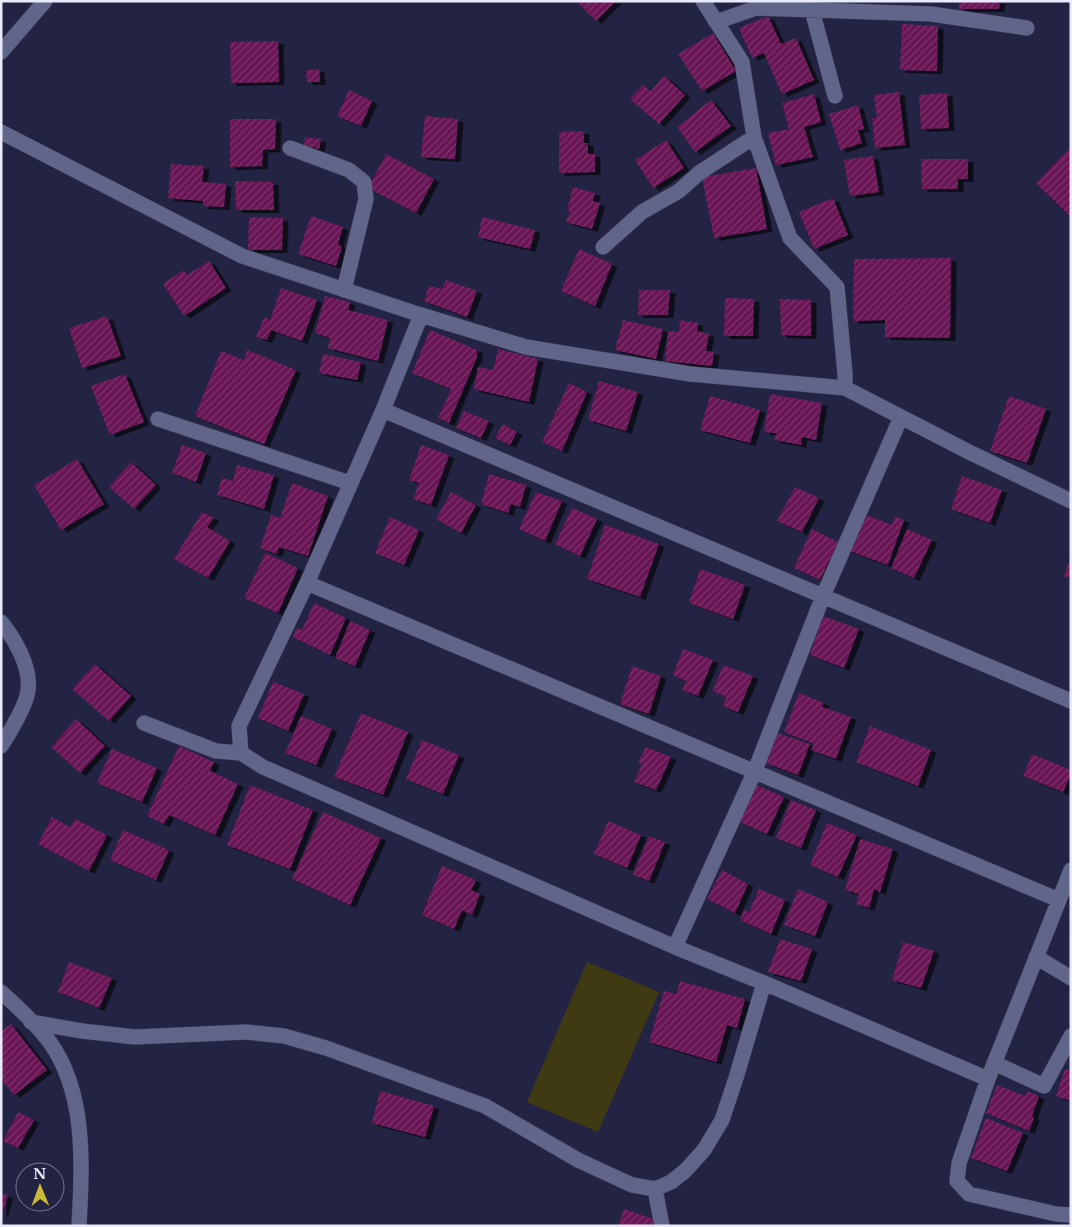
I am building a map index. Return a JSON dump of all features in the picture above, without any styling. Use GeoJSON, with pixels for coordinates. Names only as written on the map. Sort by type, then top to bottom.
{"type":"FeatureCollection","features":[{"type":"Feature","properties":{"kind":"street"},"geometry":{"type":"LineString","coordinates":[[1,52],[45,1]]}},
{"type":"Feature","properties":{"kind":"street"},"geometry":{"type":"LineString","coordinates":[[703,1],[742,62],[754,137],[790,238],[837,287],[845,374],[844,388]]}},
{"type":"Feature","properties":{"kind":"street"},"geometry":{"type":"LineString","coordinates":[[716,22],[756,8],[931,14],[1026,28]]}},
{"type":"Feature","properties":{"kind":"street"},"geometry":{"type":"LineString","coordinates":[[812,10],[835,96]]}},
{"type":"Feature","properties":{"kind":"street"},"geometry":{"type":"LineString","coordinates":[[1,132],[242,256],[421,316],[526,347],[690,374],[844,388],[1071,501]]}},
{"type":"Feature","properties":{"kind":"street"},"geometry":{"type":"LineString","coordinates":[[603,247],[642,212],[679,192],[698,173],[754,137]]}},
{"type":"Feature","properties":{"kind":"street"},"geometry":{"type":"LineString","coordinates":[[290,148],[349,170],[364,182],[366,199],[344,290]]}},
{"type":"Feature","properties":{"kind":"street"},"geometry":{"type":"LineString","coordinates":[[241,753],[239,726],[307,583],[383,410],[421,316]]}},
{"type":"Feature","properties":{"kind":"street"},"geometry":{"type":"LineString","coordinates":[[383,410],[1071,701]]}},
{"type":"Feature","properties":{"kind":"street"},"geometry":{"type":"LineString","coordinates":[[675,947],[754,772],[823,596],[901,417]]}},
{"type":"Feature","properties":{"kind":"street"},"geometry":{"type":"LineString","coordinates":[[158,419],[350,483]]}},
{"type":"Feature","properties":{"kind":"street"},"geometry":{"type":"LineString","coordinates":[[307,583],[1058,900]]}},
{"type":"Feature","properties":{"kind":"street"},"geometry":{"type":"LineString","coordinates":[[1,622],[25,662],[28,690],[15,722],[1,746]]}},
{"type":"Feature","properties":{"kind":"street"},"geometry":{"type":"LineString","coordinates":[[144,723],[216,751],[241,753],[263,768],[675,947],[988,1079]]}},
{"type":"Feature","properties":{"kind":"street"},"geometry":{"type":"LineString","coordinates":[[1071,870],[988,1079],[958,1163],[957,1181],[969,1194],[1056,1214],[1071,1215]]}},
{"type":"Feature","properties":{"kind":"street"},"geometry":{"type":"LineString","coordinates":[[1036,957],[1071,978]]}},
{"type":"Feature","properties":{"kind":"street"},"geometry":{"type":"LineString","coordinates":[[31,1022],[82,1032],[135,1037],[246,1032],[284,1036],[326,1048],[485,1106],[578,1160],[632,1185],[656,1189],[671,1182],[685,1172],[704,1150],[722,1120],[764,983]]}},
{"type":"Feature","properties":{"kind":"street"},"geometry":{"type":"LineString","coordinates":[[1,992],[50,1042],[66,1074],[77,1110],[82,1156],[79,1226]]}},
{"type":"Feature","properties":{"kind":"street"},"geometry":{"type":"LineString","coordinates":[[994,1063],[1044,1086],[1071,1036]]}},
{"type":"Feature","properties":{"kind":"street"},"geometry":{"type":"LineString","coordinates":[[656,1189],[662,1226]]}},
{"type":"Feature","properties":{"kind":"shaded area"},"geometry":{"type":"Polygon","coordinates":[[[587,962],[659,992],[598,1132],[527,1102],[587,962]]]}},
{"type":"Feature","properties":{"kind":"building"},"geometry":{"type":"Polygon","coordinates":[[[576,1],[616,1],[596,21],[576,1]]]}},
{"type":"Feature","properties":{"kind":"building"},"geometry":{"type":"Polygon","coordinates":[[[959,1],[1000,1],[999,9],[959,9],[959,1]]]}},
{"type":"Feature","properties":{"kind":"building"},"geometry":{"type":"Polygon","coordinates":[[[768,16],[781,44],[796,38],[814,80],[782,94],[764,53],[752,58],[739,28],[768,16]]]}},
{"type":"Feature","properties":{"kind":"building"},"geometry":{"type":"Polygon","coordinates":[[[902,24],[938,26],[937,71],[900,70],[902,24]]]}},
{"type":"Feature","properties":{"kind":"building"},"geometry":{"type":"Polygon","coordinates":[[[713,33],[736,71],[702,91],[678,54],[713,33]]]}},
{"type":"Feature","properties":{"kind":"building"},"geometry":{"type":"Polygon","coordinates":[[[278,41],[279,82],[231,83],[230,42],[278,41]]]}},
{"type":"Feature","properties":{"kind":"building"},"geometry":{"type":"Polygon","coordinates":[[[319,69],[320,82],[307,82],[306,70],[319,69]]]}},
{"type":"Feature","properties":{"kind":"building"},"geometry":{"type":"Polygon","coordinates":[[[664,76],[685,95],[659,124],[630,99],[643,85],[651,91],[664,76]]]}},
{"type":"Feature","properties":{"kind":"building"},"geometry":{"type":"Polygon","coordinates":[[[349,90],[372,101],[361,126],[337,116],[349,90]]]}},
{"type":"Feature","properties":{"kind":"building"},"geometry":{"type":"Polygon","coordinates":[[[899,92],[905,145],[875,148],[872,118],[877,118],[874,95],[899,92]]]}},
{"type":"Feature","properties":{"kind":"building"},"geometry":{"type":"Polygon","coordinates":[[[947,93],[949,128],[921,129],[919,95],[947,93]]]}},
{"type":"Feature","properties":{"kind":"building"},"geometry":{"type":"Polygon","coordinates":[[[814,94],[821,122],[804,127],[813,157],[776,165],[768,133],[789,129],[782,103],[814,94]]]}},
{"type":"Feature","properties":{"kind":"building"},"geometry":{"type":"Polygon","coordinates":[[[711,100],[731,126],[695,152],[677,127],[711,100]]]}},
{"type":"Feature","properties":{"kind":"building"},"geometry":{"type":"Polygon","coordinates":[[[858,105],[864,129],[858,130],[862,143],[840,150],[829,114],[858,105]]]}},
{"type":"Feature","properties":{"kind":"building"},"geometry":{"type":"Polygon","coordinates":[[[425,116],[458,119],[455,159],[421,157],[425,116]]]}},
{"type":"Feature","properties":{"kind":"building"},"geometry":{"type":"Polygon","coordinates":[[[230,119],[276,119],[275,149],[263,150],[262,166],[230,167],[230,119]]]}},
{"type":"Feature","properties":{"kind":"building"},"geometry":{"type":"Polygon","coordinates":[[[584,131],[584,143],[588,143],[588,154],[595,154],[595,172],[559,173],[559,132],[584,131]]]}},
{"type":"Feature","properties":{"kind":"building"},"geometry":{"type":"Polygon","coordinates":[[[305,137],[321,139],[319,149],[304,145],[305,137]]]}},
{"type":"Feature","properties":{"kind":"building"},"geometry":{"type":"Polygon","coordinates":[[[666,140],[684,168],[653,188],[635,160],[666,140]]]}},
{"type":"Feature","properties":{"kind":"building"},"geometry":{"type":"Polygon","coordinates":[[[1071,147],[1071,217],[1036,183],[1071,147]]]}},
{"type":"Feature","properties":{"kind":"building"},"geometry":{"type":"Polygon","coordinates":[[[386,154],[434,179],[416,213],[368,188],[386,154]]]}},
{"type":"Feature","properties":{"kind":"building"},"geometry":{"type":"Polygon","coordinates":[[[873,156],[879,192],[850,196],[844,160],[873,156]]]}},
{"type":"Feature","properties":{"kind":"building"},"geometry":{"type":"Polygon","coordinates":[[[921,159],[968,159],[968,179],[958,179],[958,189],[922,189],[921,159]]]}},
{"type":"Feature","properties":{"kind":"building"},"geometry":{"type":"Polygon","coordinates":[[[171,164],[204,166],[202,182],[226,184],[224,207],[203,206],[203,201],[168,198],[171,164]]]}},
{"type":"Feature","properties":{"kind":"building"},"geometry":{"type":"Polygon","coordinates":[[[756,168],[767,229],[714,238],[702,177],[756,168]]]}},
{"type":"Feature","properties":{"kind":"building"},"geometry":{"type":"Polygon","coordinates":[[[235,181],[273,182],[274,210],[236,210],[235,181]]]}},
{"type":"Feature","properties":{"kind":"building"},"geometry":{"type":"Polygon","coordinates":[[[573,187],[595,193],[593,201],[600,203],[592,229],[566,222],[570,212],[567,210],[573,187]]]}},
{"type":"Feature","properties":{"kind":"building"},"geometry":{"type":"Polygon","coordinates":[[[833,198],[848,235],[814,249],[799,212],[833,198]]]}},
{"type":"Feature","properties":{"kind":"building"},"geometry":{"type":"Polygon","coordinates":[[[311,216],[343,227],[338,244],[342,247],[336,266],[298,254],[311,216]]]}},
{"type":"Feature","properties":{"kind":"building"},"geometry":{"type":"Polygon","coordinates":[[[249,217],[283,218],[282,250],[248,250],[249,217]]]}},
{"type":"Feature","properties":{"kind":"building"},"geometry":{"type":"Polygon","coordinates":[[[482,217],[535,230],[530,249],[478,237],[482,217]]]}},
{"type":"Feature","properties":{"kind":"building"},"geometry":{"type":"Polygon","coordinates":[[[579,249],[612,264],[595,306],[561,291],[579,249]]]}},
{"type":"Feature","properties":{"kind":"building"},"geometry":{"type":"Polygon","coordinates":[[[951,258],[950,338],[885,337],[885,320],[853,321],[854,259],[951,258]]]}},
{"type":"Feature","properties":{"kind":"building"},"geometry":{"type":"Polygon","coordinates":[[[209,261],[226,288],[184,316],[163,284],[183,270],[187,275],[209,261]]]}},
{"type":"Feature","properties":{"kind":"building"},"geometry":{"type":"Polygon","coordinates":[[[446,280],[477,291],[467,317],[424,301],[429,286],[442,289],[446,280]]]}},
{"type":"Feature","properties":{"kind":"building"},"geometry":{"type":"Polygon","coordinates":[[[281,288],[317,300],[302,341],[271,330],[267,340],[256,337],[264,317],[270,320],[281,288]]]}},
{"type":"Feature","properties":{"kind":"building"},"geometry":{"type":"Polygon","coordinates":[[[639,290],[670,290],[668,315],[638,315],[639,290]]]}},
{"type":"Feature","properties":{"kind":"building"},"geometry":{"type":"Polygon","coordinates":[[[325,296],[350,302],[348,310],[388,320],[378,361],[328,348],[330,338],[315,333],[325,296]]]}},
{"type":"Feature","properties":{"kind":"building"},"geometry":{"type":"Polygon","coordinates":[[[725,298],[754,299],[753,336],[724,336],[725,298]]]}},
{"type":"Feature","properties":{"kind":"building"},"geometry":{"type":"Polygon","coordinates":[[[780,299],[811,300],[811,336],[781,335],[780,299]]]}},
{"type":"Feature","properties":{"kind":"building"},"geometry":{"type":"Polygon","coordinates":[[[107,316],[121,356],[82,368],[69,328],[107,316]]]}},
{"type":"Feature","properties":{"kind":"building"},"geometry":{"type":"Polygon","coordinates":[[[623,320],[663,329],[656,359],[615,350],[623,320]]]}},
{"type":"Feature","properties":{"kind":"building"},"geometry":{"type":"Polygon","coordinates":[[[680,320],[698,323],[697,331],[709,334],[706,351],[714,352],[712,366],[665,361],[668,331],[679,332],[680,320]]]}},
{"type":"Feature","properties":{"kind":"building"},"geometry":{"type":"Polygon","coordinates":[[[430,330],[477,350],[477,357],[449,423],[438,418],[451,389],[412,373],[430,330]]]}},
{"type":"Feature","properties":{"kind":"building"},"geometry":{"type":"Polygon","coordinates":[[[498,349],[538,359],[529,402],[474,389],[478,367],[493,370],[498,349]]]}},
{"type":"Feature","properties":{"kind":"building"},"geometry":{"type":"Polygon","coordinates":[[[247,350],[296,370],[264,444],[195,416],[221,351],[244,360],[247,350]]]}},
{"type":"Feature","properties":{"kind":"building"},"geometry":{"type":"Polygon","coordinates":[[[323,354],[361,362],[357,380],[319,373],[323,354]]]}},
{"type":"Feature","properties":{"kind":"building"},"geometry":{"type":"Polygon","coordinates":[[[125,374],[144,422],[110,435],[91,386],[125,374]]]}},
{"type":"Feature","properties":{"kind":"building"},"geometry":{"type":"Polygon","coordinates":[[[599,381],[638,392],[626,431],[588,420],[599,381]]]}},
{"type":"Feature","properties":{"kind":"building"},"geometry":{"type":"Polygon","coordinates":[[[569,383],[587,392],[562,451],[542,442],[569,383]]]}},
{"type":"Feature","properties":{"kind":"building"},"geometry":{"type":"Polygon","coordinates":[[[770,394],[822,403],[816,440],[802,437],[801,445],[775,440],[776,433],[764,432],[770,394]]]}},
{"type":"Feature","properties":{"kind":"building"},"geometry":{"type":"Polygon","coordinates":[[[710,396],[760,410],[750,443],[700,430],[710,396]]]}},
{"type":"Feature","properties":{"kind":"building"},"geometry":{"type":"Polygon","coordinates":[[[1009,396],[1046,409],[1027,463],[990,451],[1009,396]]]}},
{"type":"Feature","properties":{"kind":"building"},"geometry":{"type":"Polygon","coordinates":[[[464,411],[489,421],[481,438],[456,428],[464,411]]]}},
{"type":"Feature","properties":{"kind":"building"},"geometry":{"type":"Polygon","coordinates":[[[503,424],[517,432],[510,445],[495,438],[503,424]]]}},
{"type":"Feature","properties":{"kind":"building"},"geometry":{"type":"Polygon","coordinates":[[[182,445],[206,453],[196,482],[172,473],[182,445]]]}},
{"type":"Feature","properties":{"kind":"building"},"geometry":{"type":"Polygon","coordinates":[[[421,445],[449,455],[431,505],[413,499],[419,483],[409,480],[421,445]]]}},
{"type":"Feature","properties":{"kind":"building"},"geometry":{"type":"Polygon","coordinates":[[[77,459],[104,504],[61,530],[34,485],[77,459]]]}},
{"type":"Feature","properties":{"kind":"building"},"geometry":{"type":"Polygon","coordinates":[[[131,462],[156,485],[134,509],[109,487],[131,462]]]}},
{"type":"Feature","properties":{"kind":"building"},"geometry":{"type":"Polygon","coordinates":[[[237,465],[274,475],[264,509],[217,495],[222,478],[233,481],[237,465]]]}},
{"type":"Feature","properties":{"kind":"building"},"geometry":{"type":"Polygon","coordinates":[[[489,474],[526,485],[520,507],[511,504],[508,513],[481,504],[489,474]]]}},
{"type":"Feature","properties":{"kind":"building"},"geometry":{"type":"Polygon","coordinates":[[[962,476],[1002,490],[990,523],[951,509],[962,476]]]}},
{"type":"Feature","properties":{"kind":"building"},"geometry":{"type":"Polygon","coordinates":[[[292,483],[328,496],[308,556],[279,547],[277,554],[260,548],[271,515],[280,518],[292,483]]]}},
{"type":"Feature","properties":{"kind":"building"},"geometry":{"type":"Polygon","coordinates":[[[795,487],[819,498],[802,532],[777,521],[795,487]]]}},
{"type":"Feature","properties":{"kind":"building"},"geometry":{"type":"Polygon","coordinates":[[[451,492],[476,505],[461,533],[436,519],[451,492]]]}},
{"type":"Feature","properties":{"kind":"building"},"geometry":{"type":"Polygon","coordinates":[[[536,492],[562,501],[545,541],[519,529],[536,492]]]}},
{"type":"Feature","properties":{"kind":"building"},"geometry":{"type":"Polygon","coordinates":[[[572,508],[597,519],[580,556],[555,544],[572,508]]]}},
{"type":"Feature","properties":{"kind":"building"},"geometry":{"type":"Polygon","coordinates":[[[202,512],[214,518],[207,527],[230,541],[208,578],[174,559],[202,512]]]}},
{"type":"Feature","properties":{"kind":"building"},"geometry":{"type":"Polygon","coordinates":[[[861,513],[892,525],[895,516],[904,520],[888,565],[847,550],[861,513]]]}},
{"type":"Feature","properties":{"kind":"building"},"geometry":{"type":"Polygon","coordinates":[[[390,517],[419,530],[404,565],[375,553],[390,517]]]}},
{"type":"Feature","properties":{"kind":"building"},"geometry":{"type":"Polygon","coordinates":[[[605,525],[659,544],[640,597],[587,579],[605,525]]]}},
{"type":"Feature","properties":{"kind":"building"},"geometry":{"type":"Polygon","coordinates":[[[812,529],[838,542],[820,580],[794,568],[812,529]]]}},
{"type":"Feature","properties":{"kind":"building"},"geometry":{"type":"Polygon","coordinates":[[[907,529],[932,540],[914,578],[891,568],[907,529]]]}},
{"type":"Feature","properties":{"kind":"building"},"geometry":{"type":"Polygon","coordinates":[[[265,553],[298,568],[278,613],[244,598],[265,553]]]}},
{"type":"Feature","properties":{"kind":"building"},"geometry":{"type":"Polygon","coordinates":[[[1071,556],[1071,578],[1064,576],[1071,556]]]}},
{"type":"Feature","properties":{"kind":"building"},"geometry":{"type":"Polygon","coordinates":[[[700,569],[745,585],[733,619],[689,603],[700,569]]]}},
{"type":"Feature","properties":{"kind":"building"},"geometry":{"type":"Polygon","coordinates":[[[314,603],[346,618],[330,655],[293,637],[296,628],[302,630],[314,603]]]}},
{"type":"Feature","properties":{"kind":"building"},"geometry":{"type":"Polygon","coordinates":[[[823,616],[859,629],[844,668],[810,655],[823,616]]]}},
{"type":"Feature","properties":{"kind":"building"},"geometry":{"type":"Polygon","coordinates":[[[350,621],[370,630],[355,666],[335,658],[350,621]]]}},
{"type":"Feature","properties":{"kind":"building"},"geometry":{"type":"Polygon","coordinates":[[[683,649],[713,660],[698,696],[682,690],[686,681],[673,675],[683,649]]]}},
{"type":"Feature","properties":{"kind":"building"},"geometry":{"type":"Polygon","coordinates":[[[95,664],[131,696],[109,721],[72,689],[95,664]]]}},
{"type":"Feature","properties":{"kind":"building"},"geometry":{"type":"Polygon","coordinates":[[[723,665],[753,676],[738,712],[723,706],[726,697],[713,691],[723,665]]]}},
{"type":"Feature","properties":{"kind":"building"},"geometry":{"type":"Polygon","coordinates":[[[632,666],[661,676],[649,714],[620,704],[632,666]]]}},
{"type":"Feature","properties":{"kind":"building"},"geometry":{"type":"Polygon","coordinates":[[[273,682],[304,694],[288,731],[258,718],[273,682]]]}},
{"type":"Feature","properties":{"kind":"building"},"geometry":{"type":"Polygon","coordinates":[[[799,693],[824,703],[822,707],[851,717],[836,759],[811,750],[814,744],[784,732],[799,693]]]}},
{"type":"Feature","properties":{"kind":"building"},"geometry":{"type":"Polygon","coordinates":[[[361,713],[408,732],[383,795],[334,777],[361,713]]]}},
{"type":"Feature","properties":{"kind":"building"},"geometry":{"type":"Polygon","coordinates":[[[301,716],[332,729],[316,765],[285,753],[301,716]]]}},
{"type":"Feature","properties":{"kind":"building"},"geometry":{"type":"Polygon","coordinates":[[[76,719],[105,746],[80,773],[51,747],[76,719]]]}},
{"type":"Feature","properties":{"kind":"building"},"geometry":{"type":"Polygon","coordinates":[[[870,726],[931,750],[918,786],[856,762],[870,726]]]}},
{"type":"Feature","properties":{"kind":"building"},"geometry":{"type":"Polygon","coordinates":[[[777,733],[810,744],[798,775],[766,763],[777,733]]]}},
{"type":"Feature","properties":{"kind":"building"},"geometry":{"type":"Polygon","coordinates":[[[422,740],[459,755],[443,794],[406,779],[422,740]]]}},
{"type":"Feature","properties":{"kind":"building"},"geometry":{"type":"Polygon","coordinates":[[[179,746],[214,762],[210,771],[238,784],[215,835],[169,815],[164,824],[147,816],[179,746]]]}},
{"type":"Feature","properties":{"kind":"building"},"geometry":{"type":"Polygon","coordinates":[[[646,747],[671,757],[656,790],[634,782],[642,764],[638,762],[646,747]]]}},
{"type":"Feature","properties":{"kind":"building"},"geometry":{"type":"Polygon","coordinates":[[[112,749],[157,768],[142,802],[97,783],[112,749]]]}},
{"type":"Feature","properties":{"kind":"building"},"geometry":{"type":"Polygon","coordinates":[[[1032,754],[1071,770],[1063,792],[1023,776],[1032,754]]]}},
{"type":"Feature","properties":{"kind":"building"},"geometry":{"type":"Polygon","coordinates":[[[250,785],[313,810],[290,869],[227,845],[250,785]]]}},
{"type":"Feature","properties":{"kind":"building"},"geometry":{"type":"Polygon","coordinates":[[[756,785],[784,797],[767,834],[740,822],[756,785]]]}},
{"type":"Feature","properties":{"kind":"building"},"geometry":{"type":"Polygon","coordinates":[[[791,800],[816,810],[801,848],[776,838],[791,800]]]}},
{"type":"Feature","properties":{"kind":"building"},"geometry":{"type":"Polygon","coordinates":[[[323,812],[381,838],[350,905],[292,879],[323,812]]]}},
{"type":"Feature","properties":{"kind":"building"},"geometry":{"type":"Polygon","coordinates":[[[52,817],[70,827],[75,819],[107,835],[89,871],[38,844],[52,817]]]}},
{"type":"Feature","properties":{"kind":"building"},"geometry":{"type":"Polygon","coordinates":[[[608,821],[641,835],[627,868],[594,854],[608,821]]]}},
{"type":"Feature","properties":{"kind":"building"},"geometry":{"type":"Polygon","coordinates":[[[827,823],[857,835],[838,877],[810,865],[827,823]]]}},
{"type":"Feature","properties":{"kind":"building"},"geometry":{"type":"Polygon","coordinates":[[[123,830],[169,850],[156,880],[110,860],[123,830]]]}},
{"type":"Feature","properties":{"kind":"building"},"geometry":{"type":"Polygon","coordinates":[[[649,836],[665,842],[649,881],[633,875],[649,836]]]}},
{"type":"Feature","properties":{"kind":"building"},"geometry":{"type":"Polygon","coordinates":[[[860,839],[893,849],[880,892],[874,889],[869,908],[856,904],[859,894],[845,890],[860,839]]]}},
{"type":"Feature","properties":{"kind":"building"},"geometry":{"type":"Polygon","coordinates":[[[442,866],[476,880],[471,890],[480,894],[472,915],[462,910],[454,929],[422,915],[442,866]]]}},
{"type":"Feature","properties":{"kind":"building"},"geometry":{"type":"Polygon","coordinates":[[[722,870],[748,884],[735,913],[707,899],[722,870]]]}},
{"type":"Feature","properties":{"kind":"building"},"geometry":{"type":"Polygon","coordinates":[[[759,889],[785,900],[771,934],[740,920],[744,910],[749,912],[759,889]]]}},
{"type":"Feature","properties":{"kind":"building"},"geometry":{"type":"Polygon","coordinates":[[[798,889],[828,902],[815,936],[784,925],[798,889]]]}},
{"type":"Feature","properties":{"kind":"building"},"geometry":{"type":"Polygon","coordinates":[[[780,939],[812,949],[801,981],[768,972],[780,939]]]}},
{"type":"Feature","properties":{"kind":"building"},"geometry":{"type":"Polygon","coordinates":[[[903,942],[934,951],[921,988],[892,980],[903,942]]]}},
{"type":"Feature","properties":{"kind":"building"},"geometry":{"type":"Polygon","coordinates":[[[69,962],[112,978],[99,1008],[58,992],[69,962]]]}},
{"type":"Feature","properties":{"kind":"building"},"geometry":{"type":"Polygon","coordinates":[[[680,981],[745,999],[737,1028],[727,1025],[716,1062],[649,1042],[664,991],[676,994],[680,981]]]}},
{"type":"Feature","properties":{"kind":"building"},"geometry":{"type":"Polygon","coordinates":[[[11,1024],[47,1070],[14,1095],[1,1079],[1,1031],[11,1024]]]}},
{"type":"Feature","properties":{"kind":"building"},"geometry":{"type":"Polygon","coordinates":[[[1065,1069],[1071,1071],[1071,1101],[1056,1096],[1065,1069]]]}},
{"type":"Feature","properties":{"kind":"building"},"geometry":{"type":"Polygon","coordinates":[[[997,1085],[1025,1096],[1027,1091],[1039,1096],[1029,1131],[986,1113],[997,1085]]]}},
{"type":"Feature","properties":{"kind":"building"},"geometry":{"type":"Polygon","coordinates":[[[380,1091],[434,1106],[425,1137],[372,1123],[380,1091]]]}},
{"type":"Feature","properties":{"kind":"building"},"geometry":{"type":"Polygon","coordinates":[[[18,1112],[34,1120],[18,1148],[3,1141],[18,1112]]]}},
{"type":"Feature","properties":{"kind":"building"},"geometry":{"type":"Polygon","coordinates":[[[986,1118],[1023,1133],[1007,1171],[971,1158],[986,1118]]]}},
{"type":"Feature","properties":{"kind":"building"},"geometry":{"type":"Polygon","coordinates":[[[1,1194],[8,1195],[2,1215],[1,1215],[1,1194]]]}},
{"type":"Feature","properties":{"kind":"building"},"geometry":{"type":"Polygon","coordinates":[[[624,1209],[654,1219],[652,1226],[618,1226],[624,1209]]]}}]}
